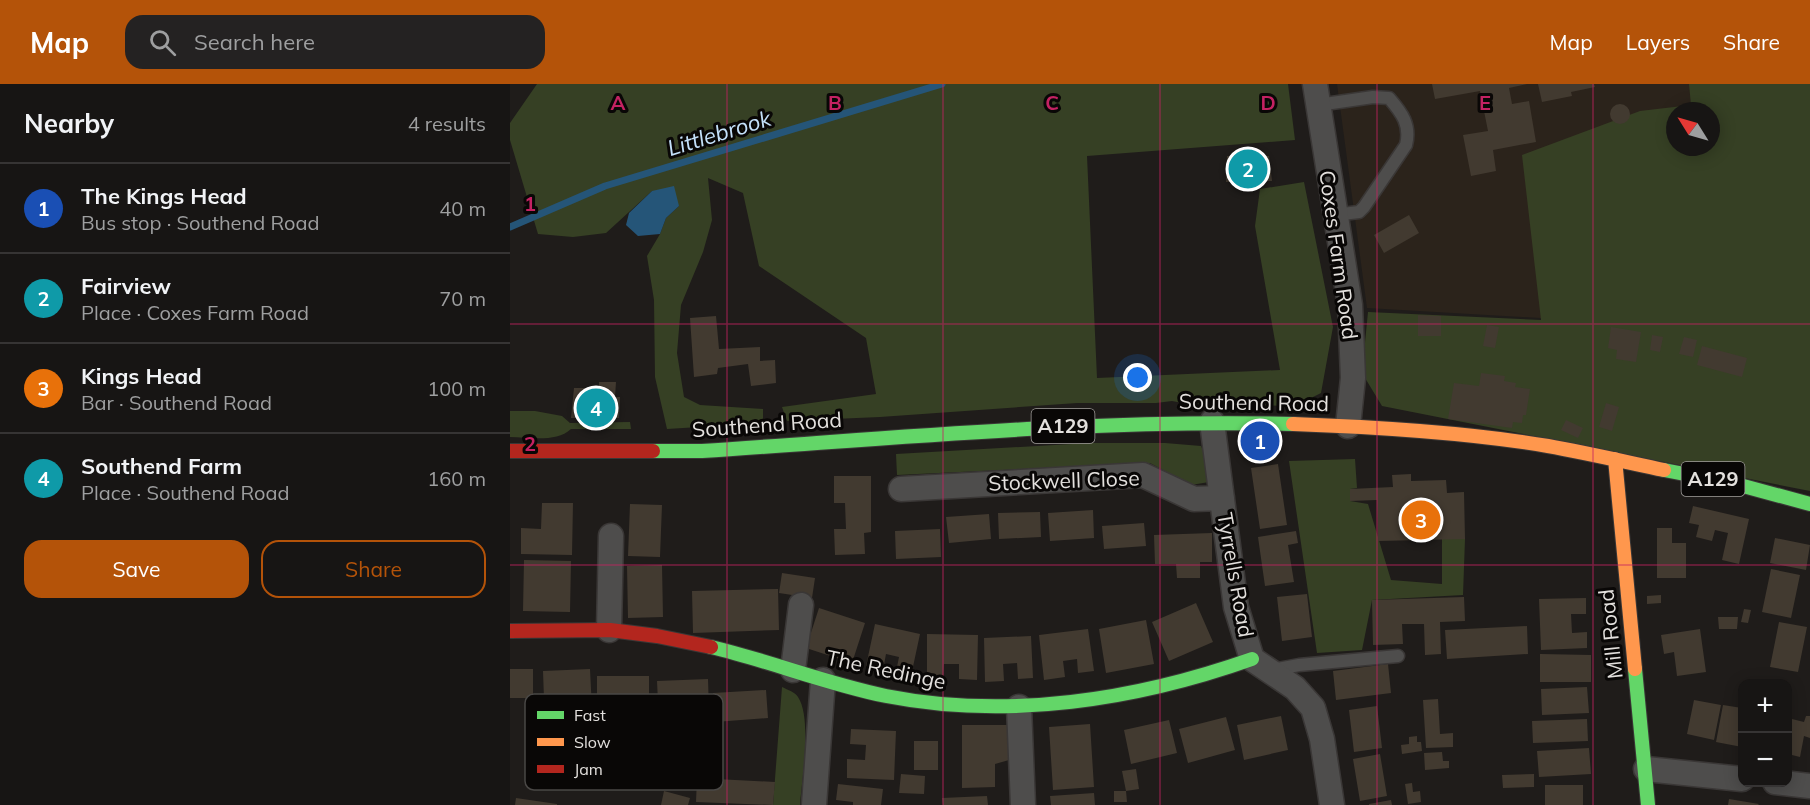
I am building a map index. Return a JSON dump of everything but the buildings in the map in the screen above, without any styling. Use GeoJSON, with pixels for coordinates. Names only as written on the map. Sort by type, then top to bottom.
{"type":"FeatureCollection","features":[{"type":"Feature","properties":{"kind":"main road","name":"Southend Road"},"geometry":{"type":"LineString","coordinates":[[510,451],[702,451],[1084,425],[1212,422],[1348,426],[1438,433],[1546,446],[1736,484],[1810,504]]}},
{"type":"Feature","properties":{"kind":"main road","name":"Mill Road"},"geometry":{"type":"LineString","coordinates":[[1615,459],[1648,805]]}},
{"type":"Feature","properties":{"kind":"main road","name":"The Redinge"},"geometry":{"type":"LineString","coordinates":[[510,631],[609,630],[692,644],[823,680],[907,700],[963,706],[1019,707],[1107,698],[1262,665]]}},
{"type":"Feature","properties":{"kind":"street","name":"Coxes Farm Road"},"geometry":{"type":"LineString","coordinates":[[1316,95],[1350,305],[1353,378],[1348,426]]}},
{"type":"Feature","properties":{"kind":"street","name":"Tyrrells Road"},"geometry":{"type":"LineString","coordinates":[[1212,422],[1236,607],[1262,665]]}},
{"type":"Feature","properties":{"kind":"street","name":"Stockwell Close"},"geometry":{"type":"LineString","coordinates":[[901,489],[1143,475],[1194,499],[1222,498]]}},
{"type":"Feature","properties":{"kind":"street"},"geometry":{"type":"LineString","coordinates":[[609,630],[611,536]]}},
{"type":"Feature","properties":{"kind":"street"},"geometry":{"type":"LineString","coordinates":[[793,670],[801,605]]}},
{"type":"Feature","properties":{"kind":"street"},"geometry":{"type":"LineString","coordinates":[[1262,665],[1295,688],[1313,708],[1322,739],[1332,805]]}},
{"type":"Feature","properties":{"kind":"street"},"geometry":{"type":"LineString","coordinates":[[814,805],[823,680]]}},
{"type":"Feature","properties":{"kind":"street"},"geometry":{"type":"LineString","coordinates":[[1019,707],[1023,805]]}},
{"type":"Feature","properties":{"kind":"street"},"geometry":{"type":"LineString","coordinates":[[1646,769],[1738,778]]}},
{"type":"Feature","properties":{"kind":"street"},"geometry":{"type":"LineString","coordinates":[[1792,784],[1810,786]]}},
{"type":"Feature","properties":{"kind":"lane"},"geometry":{"type":"LineString","coordinates":[[1316,95],[1389,98],[1403,115],[1407,125],[1406,145],[1364,207],[1359,212],[1334,215]]}},
{"type":"Feature","properties":{"kind":"lane"},"geometry":{"type":"LineString","coordinates":[[1262,665],[1299,665],[1398,656]]}},
{"type":"Feature","properties":{"kind":"shaded area"},"geometry":{"type":"Polygon","coordinates":[[[1337,84],[1794,84],[1568,324],[1540,318],[1367,308],[1337,84]]]}},
{"type":"Feature","properties":{"kind":"green space"},"geometry":{"type":"Polygon","coordinates":[[[537,84],[1288,84],[1295,140],[1087,156],[1097,378],[1280,370],[1255,226],[1260,189],[1304,182],[1333,327],[1321,393],[1295,406],[1188,404],[1172,401],[1077,403],[787,421],[782,407],[876,394],[866,338],[759,266],[743,193],[708,178],[712,220],[703,252],[681,305],[677,353],[684,397],[700,405],[763,409],[763,423],[667,429],[655,377],[654,300],[647,256],[666,218],[679,206],[652,191],[606,233],[573,237],[538,234],[510,140],[510,123],[537,84]]]}},
{"type":"Feature","properties":{"kind":"green space"},"geometry":{"type":"Polygon","coordinates":[[[1689,84],[1810,84],[1810,491],[1382,406],[1362,373],[1368,312],[1541,320],[1522,155],[1640,111],[1666,108],[1666,156],[1720,156],[1720,102],[1691,102],[1689,84]]]}},
{"type":"Feature","properties":{"kind":"green space"},"geometry":{"type":"Polygon","coordinates":[[[510,411],[535,411],[562,416],[570,423],[630,422],[631,429],[571,429],[550,438],[510,437],[510,411]]]}},
{"type":"Feature","properties":{"kind":"green space"},"geometry":{"type":"Polygon","coordinates":[[[1089,443],[1165,443],[1201,446],[1210,467],[1209,482],[1191,485],[1150,463],[897,475],[896,454],[1089,443]]]}},
{"type":"Feature","properties":{"kind":"green space"},"geometry":{"type":"Polygon","coordinates":[[[1355,459],[1357,488],[1350,489],[1350,501],[1368,504],[1391,580],[1442,584],[1442,539],[1465,539],[1463,595],[1372,600],[1362,650],[1317,653],[1289,461],[1355,459]]]}},
{"type":"Feature","properties":{"kind":"green space"},"geometry":{"type":"Polygon","coordinates":[[[782,687],[798,697],[804,719],[805,749],[800,805],[773,805],[782,687]]]}},
{"type":"Feature","properties":{"kind":"water"},"geometry":{"type":"Polygon","coordinates":[[[674,186],[679,206],[666,218],[660,234],[638,236],[626,225],[629,213],[652,191],[674,186]]]}},
{"type":"Feature","properties":{"kind":"waterway","name":"Littlebrook"},"geometry":{"type":"LineString","coordinates":[[510,227],[605,186],[942,84]]}},
{"type":"Feature","properties":{"kind":"traffic: fast"},"geometry":{"type":"LineString","coordinates":[[653,451],[702,451],[1071,427],[1145,424],[1293,424]]}},
{"type":"Feature","properties":{"kind":"traffic: fast"},"geometry":{"type":"LineString","coordinates":[[1664,470],[1736,484],[1810,504]]}},
{"type":"Feature","properties":{"kind":"traffic: fast"},"geometry":{"type":"LineString","coordinates":[[711,647],[886,696],[932,703],[978,706],[1025,706],[1117,695],[1163,685],[1252,659]]}},
{"type":"Feature","properties":{"kind":"traffic: fast"},"geometry":{"type":"LineString","coordinates":[[1635,669],[1648,805]]}},
{"type":"Feature","properties":{"kind":"traffic: slow"},"geometry":{"type":"LineString","coordinates":[[1293,424],[1485,437],[1548,446],[1664,470]]}},
{"type":"Feature","properties":{"kind":"traffic: slow"},"geometry":{"type":"LineString","coordinates":[[1615,459],[1635,669]]}},
{"type":"Feature","properties":{"kind":"traffic: jam"},"geometry":{"type":"LineString","coordinates":[[510,451],[653,451]]}},
{"type":"Feature","properties":{"kind":"traffic: jam"},"geometry":{"type":"LineString","coordinates":[[510,631],[610,630],[657,636],[711,647]]}},
{"type":"Feature","properties":{"kind":"place","name":"Fairview"},"geometry":{"type":"Point","coordinates":[1248,169]}},
{"type":"Feature","properties":{"kind":"place","name":"Southend Farm"},"geometry":{"type":"Point","coordinates":[596,408]}},
{"type":"Feature","properties":{"kind":"place","name":"The Kings Head"},"geometry":{"type":"Point","coordinates":[1260,441]}},
{"type":"Feature","properties":{"kind":"place","name":"Kings Head"},"geometry":{"type":"Point","coordinates":[1421,520]}}]}
